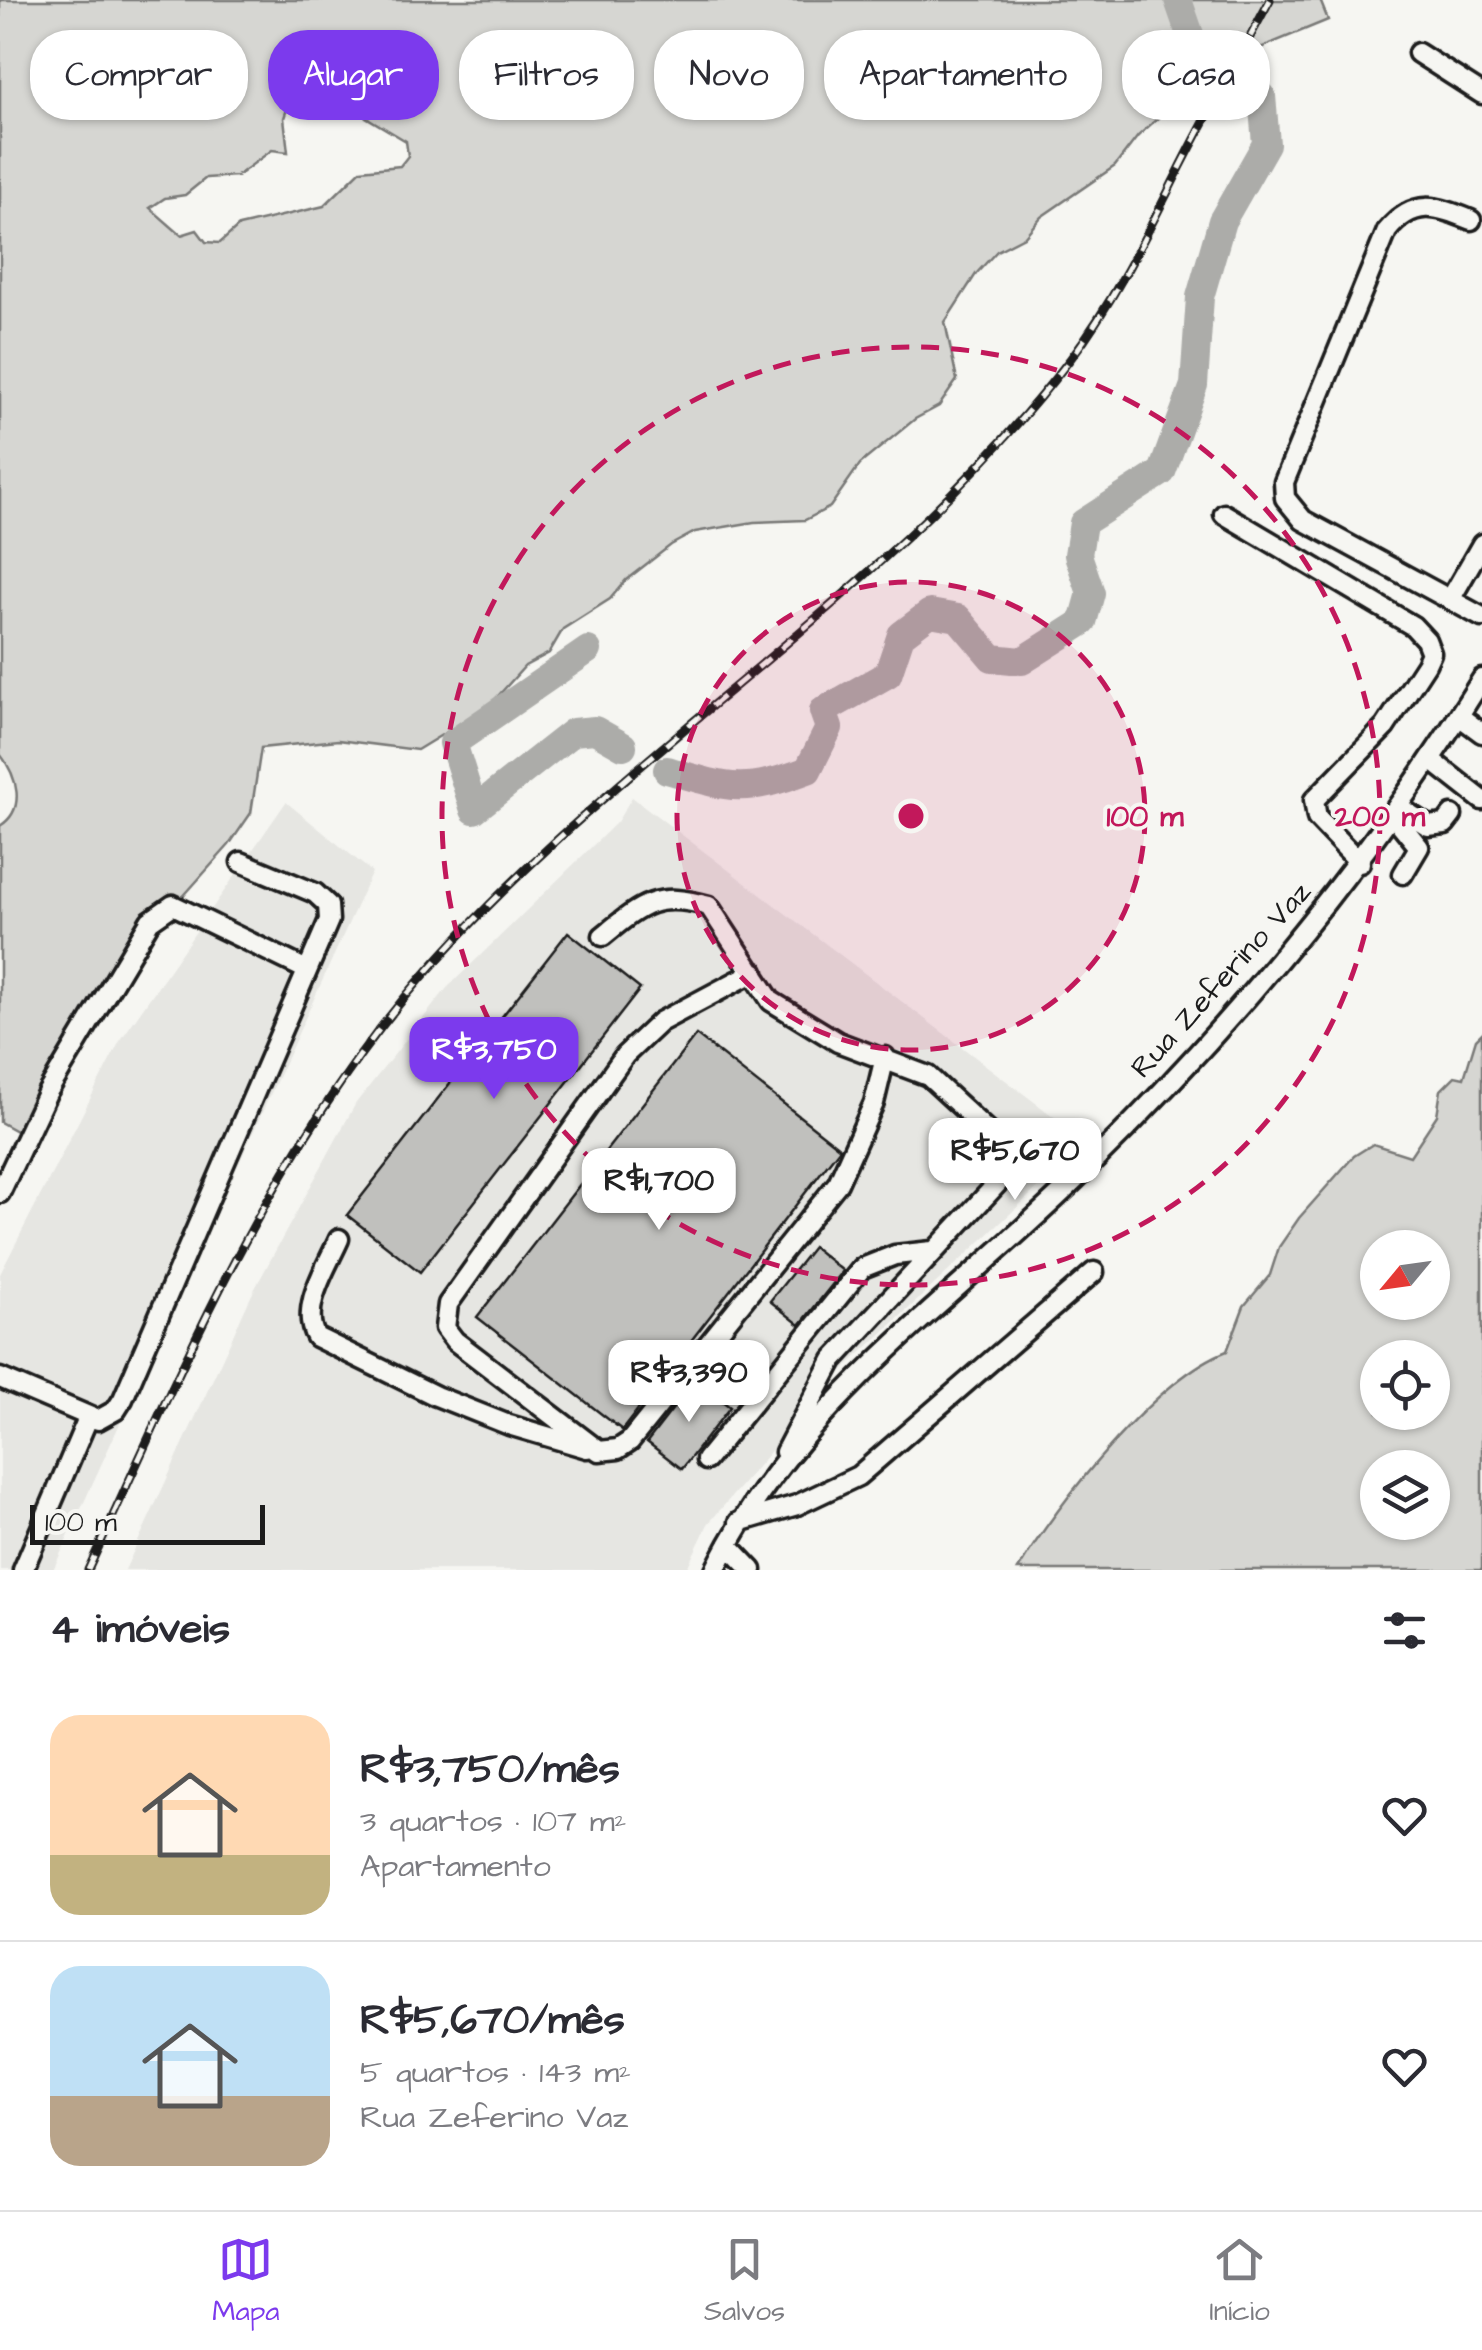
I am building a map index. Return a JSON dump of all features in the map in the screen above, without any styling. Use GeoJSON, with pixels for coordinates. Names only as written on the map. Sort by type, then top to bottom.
{"type":"FeatureCollection","features":[{"type":"Feature","properties":{"kind":"street"},"geometry":{"type":"LineString","coordinates":[[1418,54],[1482,94]]}},
{"type":"Feature","properties":{"kind":"street"},"geometry":{"type":"LineString","coordinates":[[1471,220],[1432,205],[1416,206],[1400,214],[1388,230],[1284,482],[1285,498],[1303,520],[1482,617]]}},
{"type":"Feature","properties":{"kind":"street"},"geometry":{"type":"LineString","coordinates":[[1224,514],[1413,626],[1426,640],[1431,653],[1426,664],[1385,726],[1314,800],[1317,818],[1360,863]]}},
{"type":"Feature","properties":{"kind":"street"},"geometry":{"type":"LineString","coordinates":[[1451,598],[1482,544]]}},
{"type":"Feature","properties":{"kind":"street","name":"Rua Zeferino Vaz"},"geometry":{"type":"LineString","coordinates":[[715,1570],[739,1522],[776,1472],[850,1387],[1084,1171],[1284,956],[1360,863],[1432,760],[1482,679]]}},
{"type":"Feature","properties":{"kind":"street"},"geometry":{"type":"LineString","coordinates":[[1459,716],[1482,733]]}},
{"type":"Feature","properties":{"kind":"street"},"geometry":{"type":"LineString","coordinates":[[1432,760],[1482,800]]}},
{"type":"Feature","properties":{"kind":"street"},"geometry":{"type":"LineString","coordinates":[[1396,811],[1428,826],[1445,824],[1452,814]]}},
{"type":"Feature","properties":{"kind":"street"},"geometry":{"type":"LineString","coordinates":[[1396,811],[1419,847],[1404,874]]}},
{"type":"Feature","properties":{"kind":"street"},"geometry":{"type":"LineString","coordinates":[[0,1378],[88,1418],[106,1417],[122,1399],[329,920],[328,905],[315,893],[241,862]]}},
{"type":"Feature","properties":{"kind":"street"},"geometry":{"type":"LineString","coordinates":[[602,936],[636,910],[675,896],[708,906],[771,1001],[838,1042],[928,1076],[1006,1148],[1010,1159],[1008,1170],[833,1360],[776,1472]]}},
{"type":"Feature","properties":{"kind":"street"},"geometry":{"type":"LineString","coordinates":[[0,1193],[47,1093],[150,921],[160,911],[172,905],[197,914],[307,970]]}},
{"type":"Feature","properties":{"kind":"street"},"geometry":{"type":"LineString","coordinates":[[599,1451],[454,1341],[445,1328],[448,1304],[625,1056],[660,1022],[754,972]]}},
{"type":"Feature","properties":{"kind":"street"},"geometry":{"type":"LineString","coordinates":[[339,1239],[309,1311],[309,1325],[325,1344],[509,1425],[599,1451],[618,1449],[630,1440],[838,1184],[857,1152],[885,1057]]}},
{"type":"Feature","properties":{"kind":"street"},"geometry":{"type":"LineString","coordinates":[[706,1460],[862,1268],[894,1254],[932,1251]]}},
{"type":"Feature","properties":{"kind":"street"},"geometry":{"type":"LineString","coordinates":[[739,1522],[798,1505],[858,1476],[1094,1272]]}},
{"type":"Feature","properties":{"kind":"street"},"geometry":{"type":"LineString","coordinates":[[23,1570],[88,1418]]}},
{"type":"Feature","properties":{"kind":"street"},"geometry":{"type":"LineString","coordinates":[[728,1545],[752,1570]]}},
{"type":"Feature","properties":{"kind":"shaded area"},"geometry":{"type":"Polygon","coordinates":[[[0,0],[1320,0],[1328,20],[1270,44],[1270,30],[1122,30],[1122,120],[1156,120],[1115,166],[1041,217],[1024,237],[997,251],[976,274],[945,322],[957,380],[939,406],[915,419],[860,464],[830,507],[805,520],[754,522],[695,532],[671,545],[626,580],[610,599],[563,629],[549,653],[525,666],[489,706],[417,750],[338,740],[261,748],[251,813],[229,845],[147,937],[85,1036],[44,1116],[18,1132],[0,1122],[0,826],[14,811],[16,802],[11,772],[0,754],[0,0]],[[268,30],[268,120],[284,120],[288,152],[272,150],[237,176],[206,178],[185,195],[165,198],[150,208],[181,235],[197,230],[206,242],[220,243],[239,226],[324,206],[361,170],[400,166],[408,156],[406,141],[371,120],[439,120],[439,30],[268,30]]]}},
{"type":"Feature","properties":{"kind":"shaded area"},"geometry":{"type":"Polygon","coordinates":[[[632,797],[1087,1142],[832,1380],[708,1524],[686,1570],[125,1570],[253,1292],[356,1103],[447,988],[617,822],[632,797]]]}},
{"type":"Feature","properties":{"kind":"shaded area"},"geometry":{"type":"Polygon","coordinates":[[[286,802],[372,872],[53,1570],[0,1570],[0,1274],[120,1041],[286,802]]]}},
{"type":"Feature","properties":{"kind":"shaded area"},"geometry":{"type":"Polygon","coordinates":[[[1482,1033],[1482,1570],[1018,1570],[1057,1511],[1110,1446],[1170,1388],[1227,1351],[1244,1306],[1270,1275],[1279,1247],[1299,1218],[1354,1156],[1373,1144],[1410,1156],[1437,1115],[1441,1090],[1455,1076],[1464,1078],[1476,1039],[1482,1033]]]}},
{"type":"Feature","properties":{"kind":"building"},"geometry":{"type":"Polygon","coordinates":[[[568,932],[640,989],[420,1272],[347,1215],[568,932]]]}},
{"type":"Feature","properties":{"kind":"building"},"geometry":{"type":"Polygon","coordinates":[[[696,1035],[840,1148],[622,1430],[477,1317],[696,1035]]]}},
{"type":"Feature","properties":{"kind":"building"},"geometry":{"type":"Polygon","coordinates":[[[813,1247],[843,1271],[800,1325],[770,1301],[813,1247]]]}},
{"type":"Feature","properties":{"kind":"building"},"geometry":{"type":"Polygon","coordinates":[[[695,1380],[730,1407],[682,1469],[647,1442],[695,1380]]]}},
{"type":"Feature","properties":{"kind":"waterway"},"geometry":{"type":"LineString","coordinates":[[1178,0],[1188,30]]}},
{"type":"Feature","properties":{"kind":"waterway"},"geometry":{"type":"LineString","coordinates":[[667,770],[738,786],[768,783],[808,770],[829,728],[823,711],[888,674],[901,635],[930,613],[958,618],[992,658],[1022,661],[1083,622],[1091,593],[1078,555],[1083,523],[1162,472],[1194,385],[1200,297],[1222,221],[1266,144],[1264,120]]}},
{"type":"Feature","properties":{"kind":"waterway"},"geometry":{"type":"LineString","coordinates":[[588,650],[453,743],[474,810],[573,732],[595,730],[623,746]]}},
{"type":"Feature","properties":{"kind":"railway"},"geometry":{"type":"LineString","coordinates":[[88,1570],[227,1276],[265,1204],[352,1067],[401,1002],[479,916],[562,835],[828,608],[914,530],[996,447],[1071,358],[1102,313],[1270,0]]}}]}
